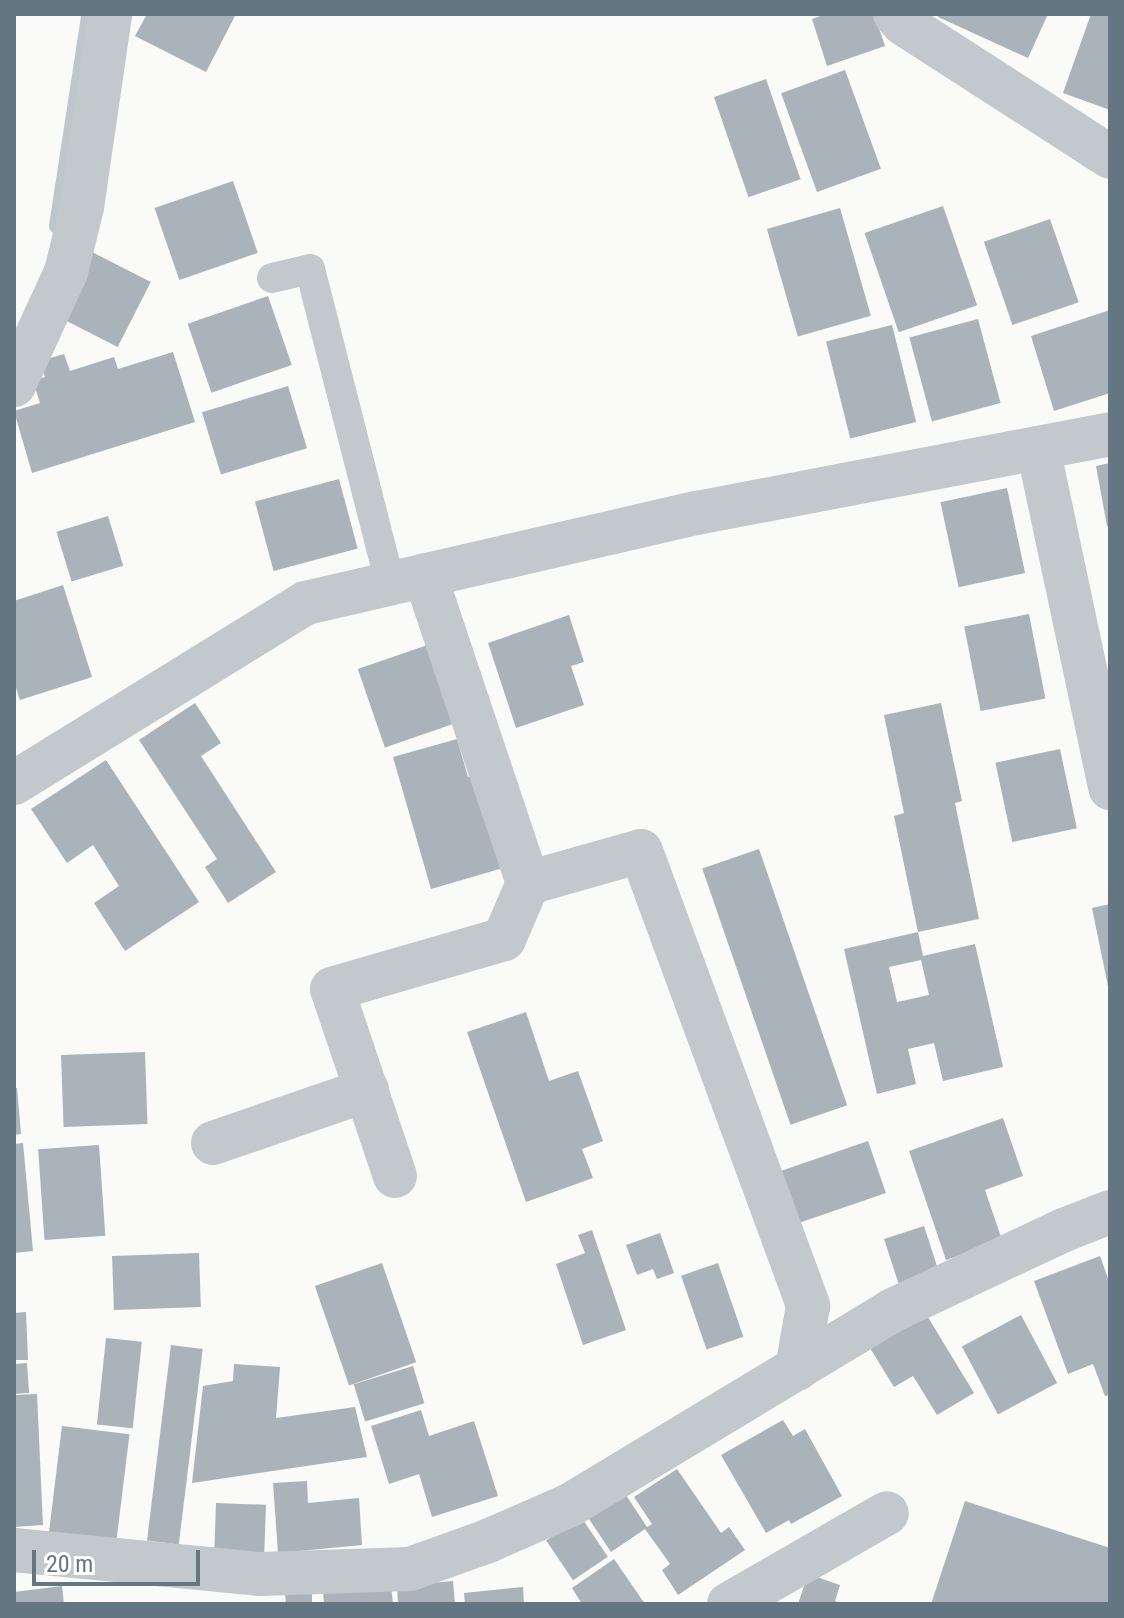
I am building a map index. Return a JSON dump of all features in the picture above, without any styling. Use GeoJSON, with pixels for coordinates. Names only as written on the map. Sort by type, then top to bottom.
{"type":"FeatureCollection","features":[{"type":"Feature","properties":{"kind":"street"},"geometry":{"type":"LineString","coordinates":[[902,17],[1110,157]]}},
{"type":"Feature","properties":{"kind":"street"},"geometry":{"type":"LineString","coordinates":[[14,385],[66,272],[82,207],[105,21]]}},
{"type":"Feature","properties":{"kind":"street"},"geometry":{"type":"LineString","coordinates":[[14,783],[306,603],[697,513],[1110,434]]}},
{"type":"Feature","properties":{"kind":"street"},"geometry":{"type":"LineString","coordinates":[[1038,448],[1110,788]]}},
{"type":"Feature","properties":{"kind":"street"},"geometry":{"type":"LineString","coordinates":[[395,1176],[332,989],[504,939],[528,883],[407,579]]}},
{"type":"Feature","properties":{"kind":"street"},"geometry":{"type":"LineString","coordinates":[[528,883],[641,851],[808,1306],[797,1369]]}},
{"type":"Feature","properties":{"kind":"street"},"geometry":{"type":"LineString","coordinates":[[213,1143],[367,1090]]}},
{"type":"Feature","properties":{"kind":"street"},"geometry":{"type":"LineString","coordinates":[[14,1550],[260,1574],[410,1569],[488,1541],[570,1505],[891,1311],[1064,1230],[1110,1212]]}},
{"type":"Feature","properties":{"kind":"street"},"geometry":{"type":"LineString","coordinates":[[729,1604],[887,1513]]}},
{"type":"Feature","properties":{"kind":"lane"},"geometry":{"type":"LineString","coordinates":[[272,278],[310,269],[407,579]]}},
{"type":"Feature","properties":{"kind":"building"},"geometry":{"type":"Polygon","coordinates":[[[147,14],[236,14],[206,72],[135,36],[147,14]]]}},
{"type":"Feature","properties":{"kind":"building"},"geometry":{"type":"Polygon","coordinates":[[[826,14],[874,14],[885,46],[827,66],[812,19],[826,14]]]}},
{"type":"Feature","properties":{"kind":"building"},"geometry":{"type":"Polygon","coordinates":[[[939,14],[1048,14],[1028,58],[938,17],[939,14]]]}},
{"type":"Feature","properties":{"kind":"building"},"geometry":{"type":"Polygon","coordinates":[[[1091,14],[1110,14],[1110,110],[1063,93],[1091,14]]]}},
{"type":"Feature","properties":{"kind":"building"},"geometry":{"type":"Polygon","coordinates":[[[845,70],[881,169],[817,192],[781,93],[845,70]]]}},
{"type":"Feature","properties":{"kind":"building"},"geometry":{"type":"Polygon","coordinates":[[[766,79],[801,179],[749,197],[714,97],[766,79]]]}},
{"type":"Feature","properties":{"kind":"building"},"geometry":{"type":"Polygon","coordinates":[[[233,181],[258,253],[179,280],[155,208],[233,181]]]}},
{"type":"Feature","properties":{"kind":"building"},"geometry":{"type":"Polygon","coordinates":[[[943,206],[977,305],[899,332],[865,233],[943,206]]]}},
{"type":"Feature","properties":{"kind":"building"},"geometry":{"type":"Polygon","coordinates":[[[840,208],[871,316],[798,337],[767,229],[840,208]]]}},
{"type":"Feature","properties":{"kind":"building"},"geometry":{"type":"Polygon","coordinates":[[[1050,219],[1079,302],[1012,325],[984,242],[1050,219]]]}},
{"type":"Feature","properties":{"kind":"building"},"geometry":{"type":"Polygon","coordinates":[[[92,252],[151,282],[118,347],[59,317],[92,252]]]}},
{"type":"Feature","properties":{"kind":"building"},"geometry":{"type":"Polygon","coordinates":[[[268,296],[292,365],[211,393],[188,324],[268,296]]]}},
{"type":"Feature","properties":{"kind":"building"},"geometry":{"type":"Polygon","coordinates":[[[1110,310],[1110,393],[1054,411],[1031,336],[1110,310]]]}},
{"type":"Feature","properties":{"kind":"building"},"geometry":{"type":"Polygon","coordinates":[[[978,319],[1001,403],[932,421],[909,337],[978,319]]]}},
{"type":"Feature","properties":{"kind":"building"},"geometry":{"type":"Polygon","coordinates":[[[892,325],[916,422],[850,438],[826,341],[892,325]]]}},
{"type":"Feature","properties":{"kind":"building"},"geometry":{"type":"Polygon","coordinates":[[[173,352],[195,422],[32,473],[14,411],[40,403],[33,381],[45,377],[40,361],[64,354],[70,371],[114,357],[118,369],[173,352]]]}},
{"type":"Feature","properties":{"kind":"building"},"geometry":{"type":"Polygon","coordinates":[[[288,386],[307,448],[221,474],[202,412],[288,386]]]}},
{"type":"Feature","properties":{"kind":"building"},"geometry":{"type":"Polygon","coordinates":[[[1110,463],[1110,526],[1107,526],[1096,466],[1110,463]]]}},
{"type":"Feature","properties":{"kind":"building"},"geometry":{"type":"Polygon","coordinates":[[[339,479],[358,549],[274,571],[255,502],[339,479]]]}},
{"type":"Feature","properties":{"kind":"building"},"geometry":{"type":"Polygon","coordinates":[[[1007,488],[1025,573],[959,587],[940,502],[1007,488]]]}},
{"type":"Feature","properties":{"kind":"building"},"geometry":{"type":"Polygon","coordinates":[[[108,516],[123,566],[72,582],[56,532],[108,516]]]}},
{"type":"Feature","properties":{"kind":"building"},"geometry":{"type":"Polygon","coordinates":[[[63,585],[92,677],[20,700],[14,682],[14,601],[63,585]]]}},
{"type":"Feature","properties":{"kind":"building"},"geometry":{"type":"Polygon","coordinates":[[[1029,614],[1045,698],[981,711],[964,627],[1029,614]]]}},
{"type":"Feature","properties":{"kind":"building"},"geometry":{"type":"Polygon","coordinates":[[[569,615],[584,662],[571,666],[584,705],[516,728],[488,643],[569,615]]]}},
{"type":"Feature","properties":{"kind":"building"},"geometry":{"type":"Polygon","coordinates":[[[442,640],[469,718],[385,747],[358,669],[442,640]]]}},
{"type":"Feature","properties":{"kind":"building"},"geometry":{"type":"Polygon","coordinates":[[[195,703],[221,743],[201,756],[276,872],[228,903],[205,867],[217,859],[139,740],[195,703]]]}},
{"type":"Feature","properties":{"kind":"building"},"geometry":{"type":"Polygon","coordinates":[[[941,703],[962,801],[955,803],[979,919],[918,932],[894,816],[904,813],[884,715],[941,703]]]}},
{"type":"Feature","properties":{"kind":"building"},"geometry":{"type":"Polygon","coordinates":[[[457,739],[468,777],[476,775],[503,868],[431,889],[393,757],[457,739]]]}},
{"type":"Feature","properties":{"kind":"building"},"geometry":{"type":"Polygon","coordinates":[[[1060,749],[1077,828],[1012,842],[995,763],[1060,749]]]}},
{"type":"Feature","properties":{"kind":"building"},"geometry":{"type":"Polygon","coordinates":[[[106,760],[199,902],[125,951],[94,903],[119,886],[93,845],[67,863],[31,809],[106,760]]]}},
{"type":"Feature","properties":{"kind":"building"},"geometry":{"type":"Polygon","coordinates":[[[759,849],[847,1105],[790,1125],[702,869],[759,849]]]}},
{"type":"Feature","properties":{"kind":"building"},"geometry":{"type":"Polygon","coordinates":[[[1110,904],[1110,991],[1109,991],[1092,908],[1110,904]]]}},
{"type":"Feature","properties":{"kind":"building"},"geometry":{"type":"Polygon","coordinates":[[[918,932],[923,956],[975,944],[1003,1067],[943,1081],[934,1043],[908,1049],[916,1084],[877,1094],[844,949],[918,932]],[[921,960],[889,967],[897,1002],[929,995],[921,960]]]}},
{"type":"Feature","properties":{"kind":"building"},"geometry":{"type":"Polygon","coordinates":[[[526,1012],[549,1081],[578,1071],[603,1141],[582,1149],[593,1178],[526,1202],[467,1032],[526,1012]]]}},
{"type":"Feature","properties":{"kind":"building"},"geometry":{"type":"Polygon","coordinates":[[[145,1052],[148,1124],[64,1127],[61,1055],[145,1052]]]}},
{"type":"Feature","properties":{"kind":"building"},"geometry":{"type":"Polygon","coordinates":[[[14,1088],[17,1088],[21,1134],[14,1135],[14,1088]]]}},
{"type":"Feature","properties":{"kind":"building"},"geometry":{"type":"Polygon","coordinates":[[[1003,1118],[1023,1176],[985,1190],[1002,1240],[946,1260],[909,1151],[1003,1118]]]}},
{"type":"Feature","properties":{"kind":"building"},"geometry":{"type":"Polygon","coordinates":[[[868,1141],[886,1193],[782,1229],[764,1177],[868,1141]]]}},
{"type":"Feature","properties":{"kind":"building"},"geometry":{"type":"Polygon","coordinates":[[[23,1143],[33,1251],[14,1253],[14,1144],[23,1143]]]}},
{"type":"Feature","properties":{"kind":"building"},"geometry":{"type":"Polygon","coordinates":[[[99,1145],[105,1236],[44,1240],[38,1149],[99,1145]]]}},
{"type":"Feature","properties":{"kind":"building"},"geometry":{"type":"Polygon","coordinates":[[[924,1226],[939,1272],[899,1285],[884,1239],[924,1226]]]}},
{"type":"Feature","properties":{"kind":"building"},"geometry":{"type":"Polygon","coordinates":[[[592,1230],[626,1330],[583,1345],[556,1264],[585,1253],[578,1235],[592,1230]]]}},
{"type":"Feature","properties":{"kind":"building"},"geometry":{"type":"Polygon","coordinates":[[[660,1233],[674,1273],[657,1279],[653,1269],[637,1275],[626,1245],[660,1233]]]}},
{"type":"Feature","properties":{"kind":"building"},"geometry":{"type":"Polygon","coordinates":[[[199,1253],[201,1307],[114,1310],[112,1256],[199,1253]]]}},
{"type":"Feature","properties":{"kind":"building"},"geometry":{"type":"Polygon","coordinates":[[[1100,1256],[1110,1284],[1110,1395],[1105,1396],[1093,1364],[1068,1374],[1034,1281],[1100,1256]]]}},
{"type":"Feature","properties":{"kind":"building"},"geometry":{"type":"Polygon","coordinates":[[[382,1263],[416,1362],[349,1385],[315,1286],[382,1263]]]}},
{"type":"Feature","properties":{"kind":"building"},"geometry":{"type":"Polygon","coordinates":[[[718,1263],[743,1337],[707,1349],[681,1276],[718,1263]]]}},
{"type":"Feature","properties":{"kind":"building"},"geometry":{"type":"Polygon","coordinates":[[[26,1312],[28,1360],[14,1360],[14,1313],[26,1312]]]}},
{"type":"Feature","properties":{"kind":"building"},"geometry":{"type":"Polygon","coordinates":[[[926,1314],[974,1393],[937,1415],[913,1376],[894,1387],[870,1348],[926,1314]]]}},
{"type":"Feature","properties":{"kind":"building"},"geometry":{"type":"Polygon","coordinates":[[[1021,1315],[1057,1383],[998,1414],[962,1346],[1021,1315]]]}},
{"type":"Feature","properties":{"kind":"building"},"geometry":{"type":"Polygon","coordinates":[[[106,1338],[142,1342],[133,1428],[97,1425],[106,1338]]]}},
{"type":"Feature","properties":{"kind":"building"},"geometry":{"type":"Polygon","coordinates":[[[171,1345],[203,1349],[179,1544],[147,1541],[171,1345]]]}},
{"type":"Feature","properties":{"kind":"building"},"geometry":{"type":"Polygon","coordinates":[[[27,1363],[29,1393],[16,1394],[14,1364],[27,1363]]]}},
{"type":"Feature","properties":{"kind":"building"},"geometry":{"type":"Polygon","coordinates":[[[234,1364],[280,1367],[276,1418],[355,1407],[367,1457],[192,1483],[203,1386],[233,1381],[234,1364]]]}},
{"type":"Feature","properties":{"kind":"building"},"geometry":{"type":"Polygon","coordinates":[[[413,1366],[424,1403],[365,1421],[354,1384],[413,1366]]]}},
{"type":"Feature","properties":{"kind":"building"},"geometry":{"type":"Polygon","coordinates":[[[37,1394],[43,1525],[14,1527],[14,1395],[37,1394]]]}},
{"type":"Feature","properties":{"kind":"building"},"geometry":{"type":"Polygon","coordinates":[[[421,1410],[429,1436],[474,1421],[498,1496],[432,1517],[419,1474],[389,1484],[371,1426],[421,1410]]]}},
{"type":"Feature","properties":{"kind":"building"},"geometry":{"type":"Polygon","coordinates":[[[783,1420],[793,1436],[805,1429],[842,1496],[791,1524],[789,1520],[766,1533],[721,1455],[783,1420]]]}},
{"type":"Feature","properties":{"kind":"building"},"geometry":{"type":"Polygon","coordinates":[[[62,1426],[129,1434],[116,1542],[49,1534],[62,1426]]]}},
{"type":"Feature","properties":{"kind":"building"},"geometry":{"type":"Polygon","coordinates":[[[677,1469],[721,1533],[729,1527],[745,1550],[678,1595],[662,1570],[670,1564],[645,1529],[611,1552],[587,1516],[624,1492],[647,1527],[652,1524],[634,1497],[677,1469]]]}},
{"type":"Feature","properties":{"kind":"building"},"geometry":{"type":"Polygon","coordinates":[[[307,1481],[308,1503],[359,1498],[362,1545],[278,1553],[273,1483],[307,1481]]]}},
{"type":"Feature","properties":{"kind":"building"},"geometry":{"type":"Polygon","coordinates":[[[965,1501],[1110,1548],[1110,1604],[931,1604],[965,1501]]]}},
{"type":"Feature","properties":{"kind":"building"},"geometry":{"type":"Polygon","coordinates":[[[216,1503],[266,1505],[264,1553],[214,1551],[216,1503]]]}},
{"type":"Feature","properties":{"kind":"building"},"geometry":{"type":"Polygon","coordinates":[[[581,1517],[608,1557],[573,1580],[546,1540],[581,1517]]]}},
{"type":"Feature","properties":{"kind":"building"},"geometry":{"type":"Polygon","coordinates":[[[614,1559],[645,1604],[582,1604],[572,1588],[614,1559]]]}},
{"type":"Feature","properties":{"kind":"building"},"geometry":{"type":"Polygon","coordinates":[[[808,1574],[840,1585],[835,1601],[843,1604],[798,1604],[808,1574]]]}},
{"type":"Feature","properties":{"kind":"building"},"geometry":{"type":"Polygon","coordinates":[[[453,1581],[455,1604],[398,1604],[397,1586],[453,1581]]]}},
{"type":"Feature","properties":{"kind":"building"},"geometry":{"type":"Polygon","coordinates":[[[391,1585],[393,1604],[324,1604],[323,1591],[391,1585]]]}},
{"type":"Feature","properties":{"kind":"building"},"geometry":{"type":"Polygon","coordinates":[[[62,1586],[64,1604],[15,1604],[14,1592],[62,1586]]]}},
{"type":"Feature","properties":{"kind":"building"},"geometry":{"type":"Polygon","coordinates":[[[523,1587],[524,1604],[465,1604],[464,1593],[523,1587]]]}},
{"type":"Feature","properties":{"kind":"building"},"geometry":{"type":"Polygon","coordinates":[[[312,1592],[312,1604],[286,1604],[285,1594],[312,1592]]]}},
{"type":"Feature","properties":{"kind":"waterway"},"geometry":{"type":"LineString","coordinates":[[57,226],[89,16]]}}]}
